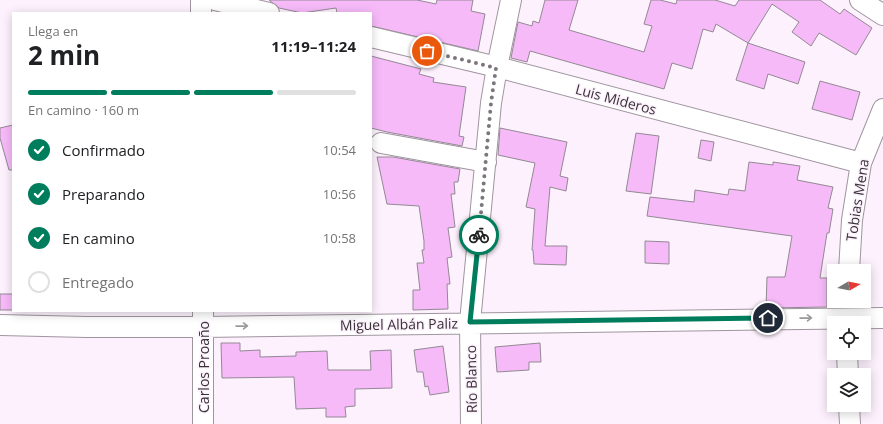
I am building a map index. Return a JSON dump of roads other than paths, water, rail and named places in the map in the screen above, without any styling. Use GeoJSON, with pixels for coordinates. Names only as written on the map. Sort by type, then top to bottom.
{"type":"FeatureCollection","features":[{"type":"Feature","properties":{"kind":"street"},"geometry":{"type":"LineString","coordinates":[[201,0],[201,12]]}},
{"type":"Feature","properties":{"kind":"street"},"geometry":{"type":"LineString","coordinates":[[215,0],[265,12]]}},
{"type":"Feature","properties":{"kind":"street","name":"Río Blanco"},"geometry":{"type":"LineString","coordinates":[[472,424],[470,322],[496,68],[511,0]]}},
{"type":"Feature","properties":{"kind":"street"},"geometry":{"type":"LineString","coordinates":[[860,0],[883,16]]}},
{"type":"Feature","properties":{"kind":"street","name":"Luis Mideros"},"geometry":{"type":"LineString","coordinates":[[372,37],[861,163]]}},
{"type":"Feature","properties":{"kind":"street","name":"Tobias Mena"},"geometry":{"type":"LineString","coordinates":[[849,264],[852,220],[861,163],[883,109]]}},
{"type":"Feature","properties":{"kind":"street"},"geometry":{"type":"LineString","coordinates":[[382,143],[486,162]]}},
{"type":"Feature","properties":{"kind":"street","name":"Miguel Albán Paliz"},"geometry":{"type":"LineString","coordinates":[[0,325],[87,327],[203,319],[470,322],[846,314],[883,318]]}},
{"type":"Feature","properties":{"kind":"street","name":"Carlos Proaño"},"geometry":{"type":"LineString","coordinates":[[203,319],[203,424]]}},
{"type":"Feature","properties":{"kind":"street"},"geometry":{"type":"LineString","coordinates":[[849,412],[850,424]]}}]}
